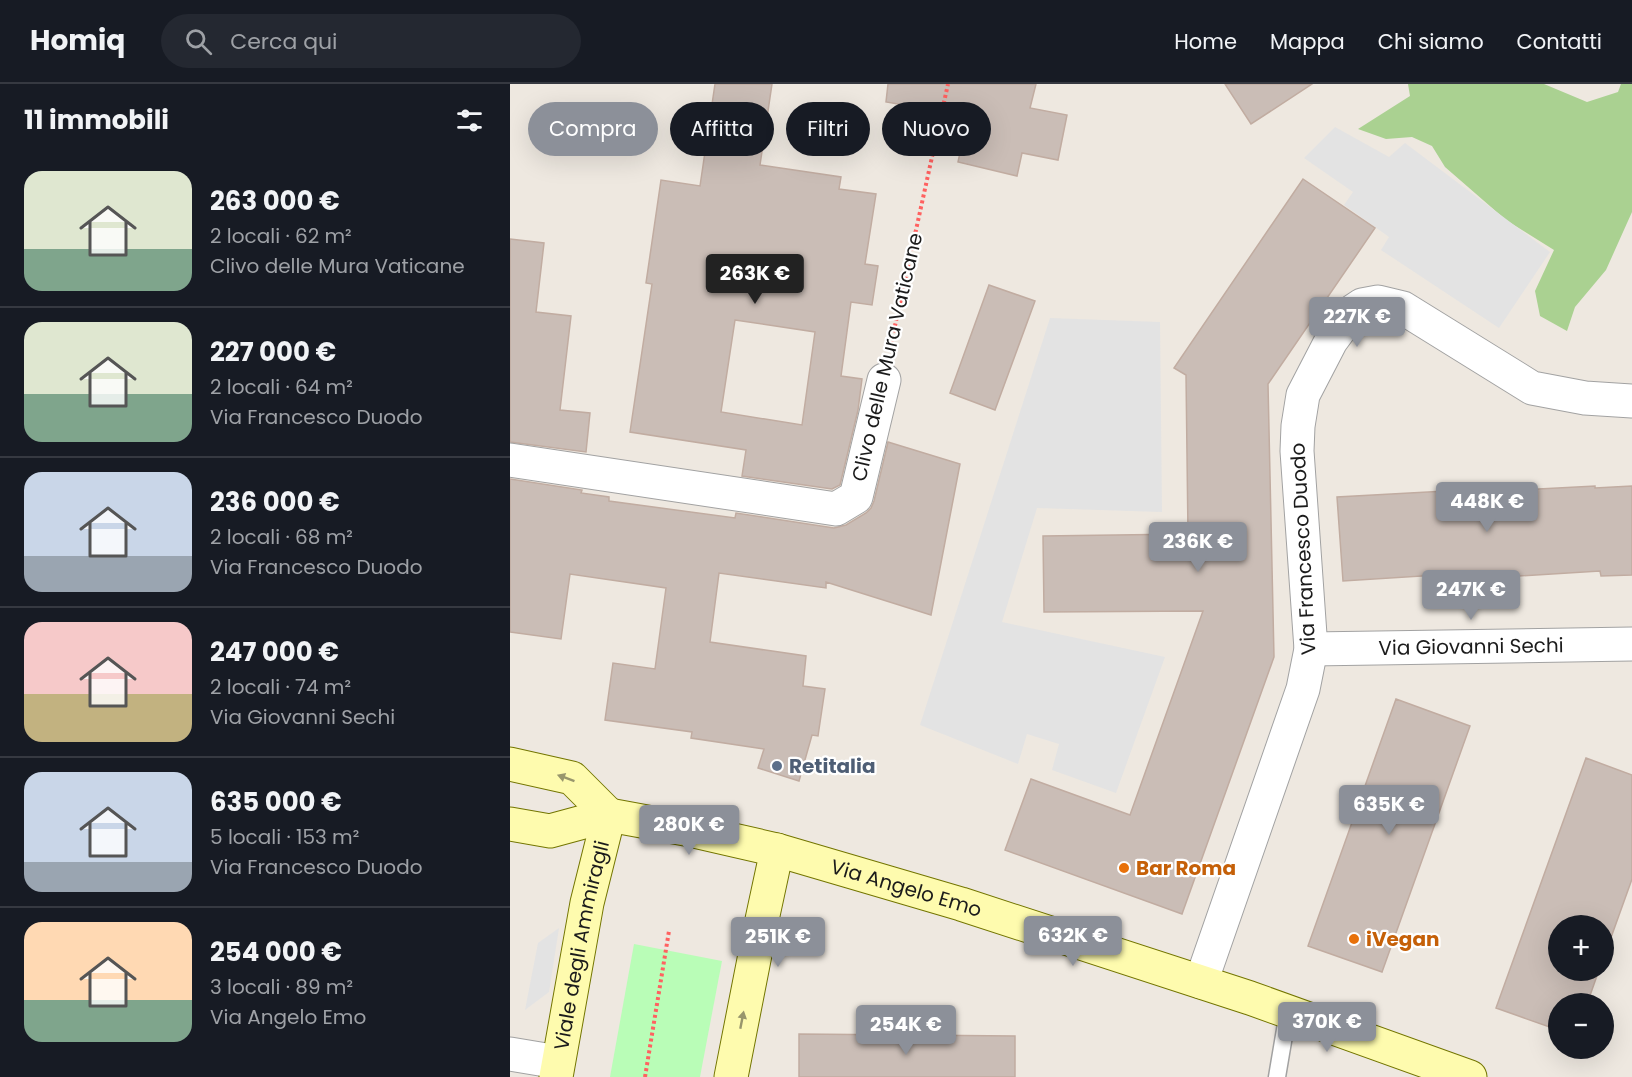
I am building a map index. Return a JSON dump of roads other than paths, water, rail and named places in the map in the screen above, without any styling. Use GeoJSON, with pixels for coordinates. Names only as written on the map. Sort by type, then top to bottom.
{"type":"FeatureCollection","features":[{"type":"Feature","properties":{"kind":"main road"},"geometry":{"type":"LineString","coordinates":[[510,764],[572,778],[609,815]]}},
{"type":"Feature","properties":{"kind":"main road","name":"Via Angelo Emo"},"geometry":{"type":"LineString","coordinates":[[510,824],[550,831],[609,815],[777,850],[961,904],[1201,982],[1470,1077]]}},
{"type":"Feature","properties":{"kind":"main road","name":"Viale degli Ammiragli"},"geometry":{"type":"LineString","coordinates":[[557,1070],[587,903],[609,815]]}},
{"type":"Feature","properties":{"kind":"main road"},"geometry":{"type":"LineString","coordinates":[[731,1077],[777,850]]}},
{"type":"Feature","properties":{"kind":"street","name":"Via Francesco Duodo"},"geometry":{"type":"LineString","coordinates":[[1201,982],[1303,689],[1311,649],[1296,451],[1303,395],[1330,341],[1353,311],[1362,305],[1378,302],[1403,308],[1533,388],[1585,398],[1632,401]]}},
{"type":"Feature","properties":{"kind":"street","name":"Clivo delle Mura Vaticane"},"geometry":{"type":"LineString","coordinates":[[510,460],[836,509],[856,497],[884,380]]}},
{"type":"Feature","properties":{"kind":"street","name":"Via Giovanni Sechi"},"geometry":{"type":"LineString","coordinates":[[1311,649],[1632,644]]}},
{"type":"Feature","properties":{"kind":"street"},"geometry":{"type":"LineString","coordinates":[[510,1054],[557,1070]]}},
{"type":"Feature","properties":{"kind":"lane"},"geometry":{"type":"LineString","coordinates":[[1277,1077],[1288,1012]]}},
{"type":"Feature","properties":{"kind":"place","name":"Retitalia"},"geometry":{"type":"Point","coordinates":[777,766]}},
{"type":"Feature","properties":{"kind":"place","name":"Bar Roma"},"geometry":{"type":"Point","coordinates":[1124,868]}},
{"type":"Feature","properties":{"kind":"place","name":"iVegan"},"geometry":{"type":"Point","coordinates":[1354,939]}}]}
